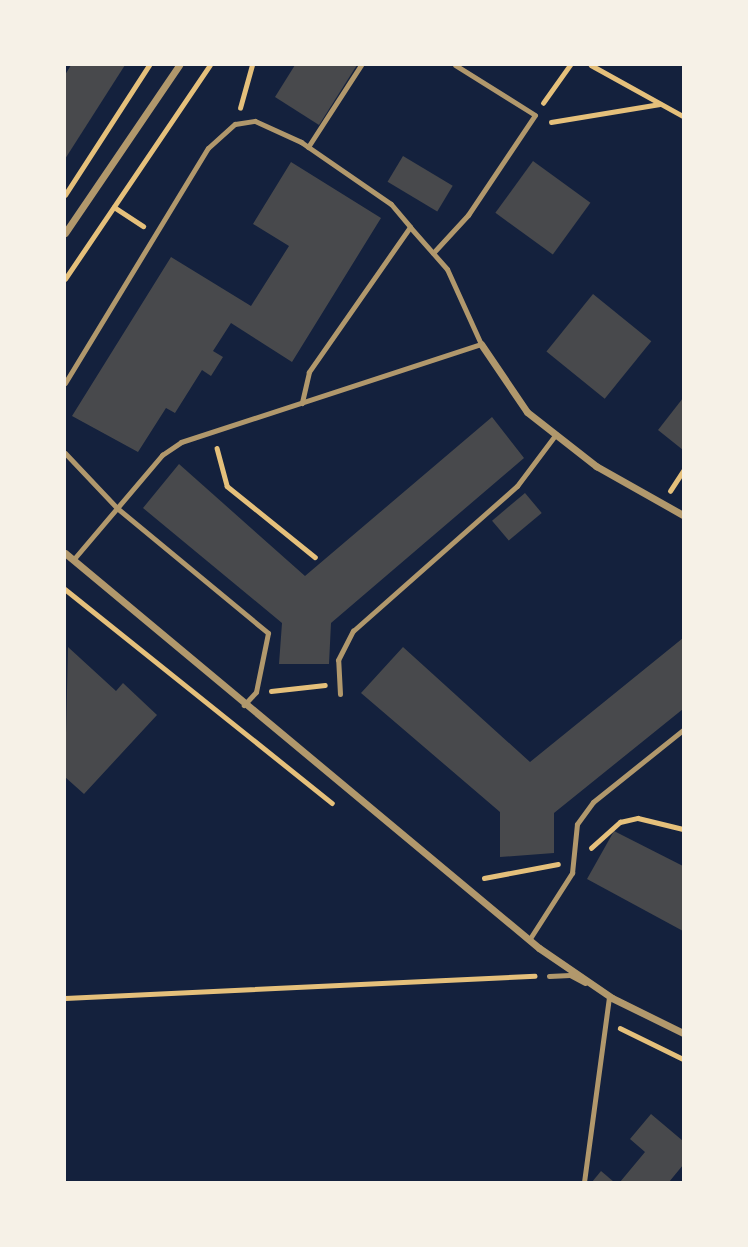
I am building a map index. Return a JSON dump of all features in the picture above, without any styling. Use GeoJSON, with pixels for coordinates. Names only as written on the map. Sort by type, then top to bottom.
{"type":"FeatureCollection","features":[{"type":"Feature","properties":{"kind":"street"},"geometry":{"type":"LineString","coordinates":[[65,233],[179,65]]}},
{"type":"Feature","properties":{"kind":"street"},"geometry":{"type":"LineString","coordinates":[[481,344],[527,412],[596,466],[683,515]]}},
{"type":"Feature","properties":{"kind":"street"},"geometry":{"type":"LineString","coordinates":[[65,553],[243,705],[529,940],[612,998],[683,1033]]}},
{"type":"Feature","properties":{"kind":"lane"},"geometry":{"type":"LineString","coordinates":[[309,147],[361,65]]}},
{"type":"Feature","properties":{"kind":"lane"},"geometry":{"type":"LineString","coordinates":[[433,253],[468,215],[535,115],[455,65]]}},
{"type":"Feature","properties":{"kind":"lane"},"geometry":{"type":"LineString","coordinates":[[65,383],[208,148],[235,124],[254,121],[309,147],[391,204],[447,269],[481,344],[212,430],[162,455],[73,560]]}},
{"type":"Feature","properties":{"kind":"lane"},"geometry":{"type":"LineString","coordinates":[[302,403],[309,372],[410,227]]}},
{"type":"Feature","properties":{"kind":"lane"},"geometry":{"type":"LineString","coordinates":[[340,694],[338,660],[353,631],[517,486],[556,435]]}},
{"type":"Feature","properties":{"kind":"lane"},"geometry":{"type":"LineString","coordinates":[[65,453],[117,508],[268,633],[256,692],[243,705]]}},
{"type":"Feature","properties":{"kind":"lane"},"geometry":{"type":"LineString","coordinates":[[529,940],[572,873],[577,824],[593,802],[683,730]]}},
{"type":"Feature","properties":{"kind":"lane"},"geometry":{"type":"LineString","coordinates":[[549,976],[570,975],[612,998],[584,1182]]}},
{"type":"Feature","properties":{"kind":"path"},"geometry":{"type":"LineString","coordinates":[[65,195],[149,65]]}},
{"type":"Feature","properties":{"kind":"path"},"geometry":{"type":"LineString","coordinates":[[65,279],[210,65]]}},
{"type":"Feature","properties":{"kind":"path"},"geometry":{"type":"LineString","coordinates":[[235,124],[253,65]]}},
{"type":"Feature","properties":{"kind":"path"},"geometry":{"type":"LineString","coordinates":[[570,65],[535,115],[546,123],[660,104]]}},
{"type":"Feature","properties":{"kind":"path"},"geometry":{"type":"LineString","coordinates":[[591,65],[683,116]]}},
{"type":"Feature","properties":{"kind":"path"},"geometry":{"type":"LineString","coordinates":[[114,207],[156,234]]}},
{"type":"Feature","properties":{"kind":"path"},"geometry":{"type":"LineString","coordinates":[[212,430],[227,486],[316,557]]}},
{"type":"Feature","properties":{"kind":"path"},"geometry":{"type":"LineString","coordinates":[[659,490],[676,499]]}},
{"type":"Feature","properties":{"kind":"path"},"geometry":{"type":"LineString","coordinates":[[256,692],[340,683]]}},
{"type":"Feature","properties":{"kind":"path"},"geometry":{"type":"LineString","coordinates":[[573,853],[593,848],[620,822],[638,818],[683,829]]}},
{"type":"Feature","properties":{"kind":"path"},"geometry":{"type":"LineString","coordinates":[[467,890],[478,879],[573,861]]}},
{"type":"Feature","properties":{"kind":"path"},"geometry":{"type":"LineString","coordinates":[[65,998],[549,976]]}},
{"type":"Feature","properties":{"kind":"building"},"geometry":{"type":"Polygon","coordinates":[[[71,65],[125,65],[65,159],[65,75],[71,65]]]}},
{"type":"Feature","properties":{"kind":"building"},"geometry":{"type":"Polygon","coordinates":[[[295,65],[357,65],[319,125],[275,97],[295,65]]]}},
{"type":"Feature","properties":{"kind":"building"},"geometry":{"type":"Polygon","coordinates":[[[403,156],[453,186],[437,212],[388,182],[403,156]]]}},
{"type":"Feature","properties":{"kind":"building"},"geometry":{"type":"Polygon","coordinates":[[[533,161],[590,203],[553,255],[495,213],[533,161]]]}},
{"type":"Feature","properties":{"kind":"building"},"geometry":{"type":"Polygon","coordinates":[[[291,162],[381,218],[292,362],[231,323],[213,351],[223,357],[211,376],[202,370],[175,413],[166,408],[138,452],[72,416],[171,257],[251,306],[289,246],[253,224],[291,162]]]}},
{"type":"Feature","properties":{"kind":"building"},"geometry":{"type":"Polygon","coordinates":[[[593,294],[651,341],[605,399],[546,352],[593,294]]]}},
{"type":"Feature","properties":{"kind":"building"},"geometry":{"type":"Polygon","coordinates":[[[683,398],[683,450],[658,430],[683,398]]]}},
{"type":"Feature","properties":{"kind":"building"},"geometry":{"type":"Polygon","coordinates":[[[492,417],[524,458],[331,623],[329,664],[279,664],[282,623],[143,508],[179,464],[305,576],[492,417]]]}},
{"type":"Feature","properties":{"kind":"building"},"geometry":{"type":"Polygon","coordinates":[[[525,493],[542,513],[509,541],[492,521],[525,493]]]}},
{"type":"Feature","properties":{"kind":"building"},"geometry":{"type":"Polygon","coordinates":[[[683,638],[683,709],[554,813],[554,853],[500,857],[500,812],[361,693],[403,647],[530,762],[683,638]]]}},
{"type":"Feature","properties":{"kind":"building"},"geometry":{"type":"Polygon","coordinates":[[[68,647],[116,691],[123,683],[157,715],[84,794],[65,777],[68,647]]]}},
{"type":"Feature","properties":{"kind":"building"},"geometry":{"type":"Polygon","coordinates":[[[614,831],[683,866],[683,931],[587,879],[614,831]]]}},
{"type":"Feature","properties":{"kind":"building"},"geometry":{"type":"Polygon","coordinates":[[[651,1114],[683,1141],[683,1165],[669,1182],[620,1182],[645,1152],[630,1139],[651,1114]]]}},
{"type":"Feature","properties":{"kind":"building"},"geometry":{"type":"Polygon","coordinates":[[[601,1171],[614,1182],[592,1182],[601,1171]]]}}]}
